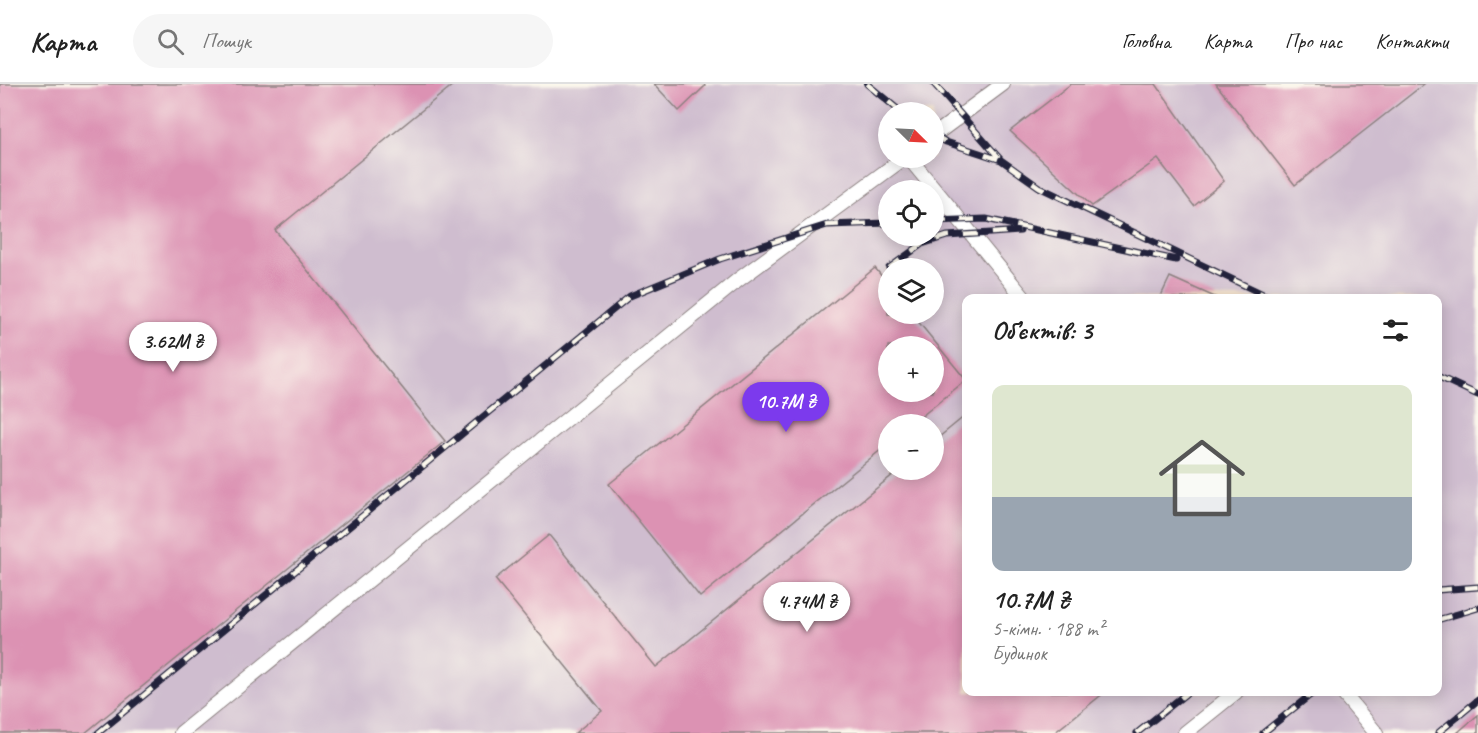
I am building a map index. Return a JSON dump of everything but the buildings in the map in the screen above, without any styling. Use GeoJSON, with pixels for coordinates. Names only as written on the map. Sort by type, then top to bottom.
{"type":"FeatureCollection","features":[{"type":"Feature","properties":{"kind":"lane"},"geometry":{"type":"LineString","coordinates":[[944,128],[1003,84]]}},
{"type":"Feature","properties":{"kind":"lane"},"geometry":{"type":"LineString","coordinates":[[189,731],[738,280],[890,168]]}},
{"type":"Feature","properties":{"kind":"lane"},"geometry":{"type":"LineString","coordinates":[[917,168],[1021,294]]}},
{"type":"Feature","properties":{"kind":"lane"},"geometry":{"type":"LineString","coordinates":[[1185,733],[1231,696]]}},
{"type":"Feature","properties":{"kind":"lane"},"geometry":{"type":"LineString","coordinates":[[1345,696],[1376,733]]}},
{"type":"Feature","properties":{"kind":"shaded area"},"geometry":{"type":"Polygon","coordinates":[[[0,84],[1478,84],[1478,733],[0,733],[0,84]]]}},
{"type":"Feature","properties":{"kind":"railway"},"geometry":{"type":"LineString","coordinates":[[867,84],[889,102]]}},
{"type":"Feature","properties":{"kind":"railway"},"geometry":{"type":"LineString","coordinates":[[934,84],[1001,160],[1039,187],[1263,294]]}},
{"type":"Feature","properties":{"kind":"railway"},"geometry":{"type":"LineString","coordinates":[[944,141],[1001,160]]}},
{"type":"Feature","properties":{"kind":"railway"},"geometry":{"type":"LineString","coordinates":[[944,221],[986,219],[1176,260]]}},
{"type":"Feature","properties":{"kind":"railway"},"geometry":{"type":"LineString","coordinates":[[98,733],[630,296],[720,259],[827,225],[878,223]]}},
{"type":"Feature","properties":{"kind":"railway"},"geometry":{"type":"LineString","coordinates":[[903,258],[922,244],[947,236],[1020,231]]}},
{"type":"Feature","properties":{"kind":"railway"},"geometry":{"type":"LineString","coordinates":[[1442,378],[1478,395]]}},
{"type":"Feature","properties":{"kind":"railway"},"geometry":{"type":"LineString","coordinates":[[1442,590],[1478,587]]}},
{"type":"Feature","properties":{"kind":"railway"},"geometry":{"type":"LineString","coordinates":[[1442,619],[1478,608]]}},
{"type":"Feature","properties":{"kind":"railway"},"geometry":{"type":"LineString","coordinates":[[1137,733],[1183,696]]}},
{"type":"Feature","properties":{"kind":"railway"},"geometry":{"type":"LineString","coordinates":[[1263,733],[1309,696]]}},
{"type":"Feature","properties":{"kind":"railway"},"geometry":{"type":"LineString","coordinates":[[1438,733],[1478,700]]}}]}
